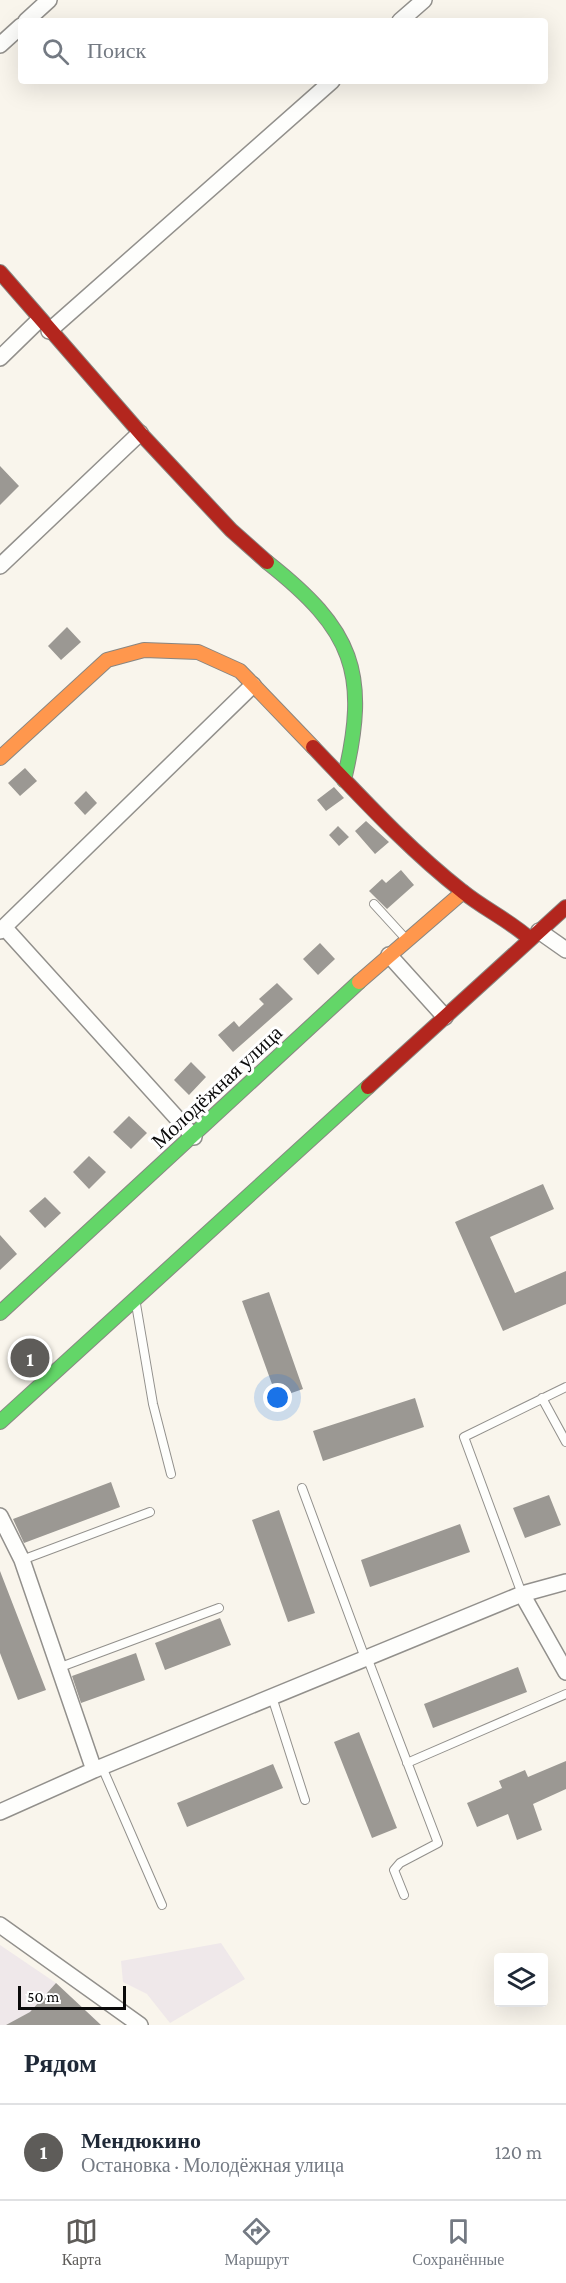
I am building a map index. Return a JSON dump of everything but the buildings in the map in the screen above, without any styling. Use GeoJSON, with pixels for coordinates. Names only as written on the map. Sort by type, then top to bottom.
{"type":"FeatureCollection","features":[{"type":"Feature","properties":{"kind":"street"},"geometry":{"type":"LineString","coordinates":[[29,18],[49,0]]}},
{"type":"Feature","properties":{"kind":"street"},"geometry":{"type":"LineString","coordinates":[[403,18],[424,0]]}},
{"type":"Feature","properties":{"kind":"street"},"geometry":{"type":"LineString","coordinates":[[0,45],[18,29]]}},
{"type":"Feature","properties":{"kind":"street"},"geometry":{"type":"LineString","coordinates":[[0,358],[44,326],[328,84]]}},
{"type":"Feature","properties":{"kind":"street"},"geometry":{"type":"LineString","coordinates":[[0,272],[44,326],[233,532],[325,613],[345,646],[358,698],[356,730],[344,780]]}},
{"type":"Feature","properties":{"kind":"street"},"geometry":{"type":"LineString","coordinates":[[0,566],[140,433]]}},
{"type":"Feature","properties":{"kind":"street"},"geometry":{"type":"LineString","coordinates":[[0,758],[107,660],[144,650],[198,652],[240,671],[374,811],[463,892],[510,921],[566,950]]}},
{"type":"Feature","properties":{"kind":"street"},"geometry":{"type":"LineString","coordinates":[[194,1137],[2,929],[253,685]]}},
{"type":"Feature","properties":{"kind":"street","name":"Молодёжная улица"},"geometry":{"type":"LineString","coordinates":[[1,1310],[194,1137],[389,955],[463,892]]}},
{"type":"Feature","properties":{"kind":"street"},"geometry":{"type":"LineString","coordinates":[[0,1422],[566,907]]}},
{"type":"Feature","properties":{"kind":"street"},"geometry":{"type":"LineString","coordinates":[[389,955],[445,1017]]}},
{"type":"Feature","properties":{"kind":"street"},"geometry":{"type":"LineString","coordinates":[[0,1516],[21,1560],[58,1668],[98,1769]]}},
{"type":"Feature","properties":{"kind":"street"},"geometry":{"type":"LineString","coordinates":[[0,1812],[98,1769],[522,1594],[566,1582]]}},
{"type":"Feature","properties":{"kind":"street"},"geometry":{"type":"LineString","coordinates":[[522,1594],[566,1672]]}},
{"type":"Feature","properties":{"kind":"street"},"geometry":{"type":"LineString","coordinates":[[0,1925],[140,2025]]}},
{"type":"Feature","properties":{"kind":"lane"},"geometry":{"type":"LineString","coordinates":[[374,904],[407,940]]}},
{"type":"Feature","properties":{"kind":"lane"},"geometry":{"type":"LineString","coordinates":[[135,1300],[153,1404],[171,1474]]}},
{"type":"Feature","properties":{"kind":"lane"},"geometry":{"type":"LineString","coordinates":[[522,1594],[464,1437],[566,1387]]}},
{"type":"Feature","properties":{"kind":"lane"},"geometry":{"type":"LineString","coordinates":[[542,1398],[566,1442]]}},
{"type":"Feature","properties":{"kind":"lane"},"geometry":{"type":"LineString","coordinates":[[302,1488],[438,1843],[400,1863],[394,1870],[404,1895]]}},
{"type":"Feature","properties":{"kind":"lane"},"geometry":{"type":"LineString","coordinates":[[21,1560],[150,1512]]}},
{"type":"Feature","properties":{"kind":"lane"},"geometry":{"type":"LineString","coordinates":[[58,1668],[219,1608]]}},
{"type":"Feature","properties":{"kind":"lane"},"geometry":{"type":"LineString","coordinates":[[407,1763],[566,1694]]}},
{"type":"Feature","properties":{"kind":"lane"},"geometry":{"type":"LineString","coordinates":[[272,1697],[305,1800]]}},
{"type":"Feature","properties":{"kind":"lane"},"geometry":{"type":"LineString","coordinates":[[98,1769],[162,1905]]}},
{"type":"Feature","properties":{"kind":"shaded area"},"geometry":{"type":"Polygon","coordinates":[[[221,1943],[245,1979],[170,2023],[147,1994],[123,1982],[121,1961],[221,1943]]]}},
{"type":"Feature","properties":{"kind":"shaded area"},"geometry":{"type":"Polygon","coordinates":[[[0,1945],[56,1983],[101,2025],[0,2025],[0,1945]]]}},
{"type":"Feature","properties":{"kind":"traffic: fast"},"geometry":{"type":"LineString","coordinates":[[267,562],[296,586],[319,610],[336,632],[348,656],[354,681],[355,710],[352,742],[344,780]]}},
{"type":"Feature","properties":{"kind":"traffic: fast"},"geometry":{"type":"LineString","coordinates":[[0,1313],[359,982]]}},
{"type":"Feature","properties":{"kind":"traffic: fast"},"geometry":{"type":"LineString","coordinates":[[0,1422],[368,1087]]}},
{"type":"Feature","properties":{"kind":"traffic: slow"},"geometry":{"type":"LineString","coordinates":[[0,758],[107,660],[144,650],[198,652],[240,671],[313,747]]}},
{"type":"Feature","properties":{"kind":"traffic: slow"},"geometry":{"type":"LineString","coordinates":[[359,982],[463,892]]}},
{"type":"Feature","properties":{"kind":"traffic: jam"},"geometry":{"type":"LineString","coordinates":[[0,272],[142,435],[231,530],[267,562]]}},
{"type":"Feature","properties":{"kind":"traffic: jam"},"geometry":{"type":"LineString","coordinates":[[313,747],[385,822],[442,875],[530,939]]}},
{"type":"Feature","properties":{"kind":"traffic: jam"},"geometry":{"type":"LineString","coordinates":[[368,1087],[566,907]]}},
{"type":"Feature","properties":{"kind":"place","name":"Мендюкино"},"geometry":{"type":"Point","coordinates":[30,1358]}}]}
